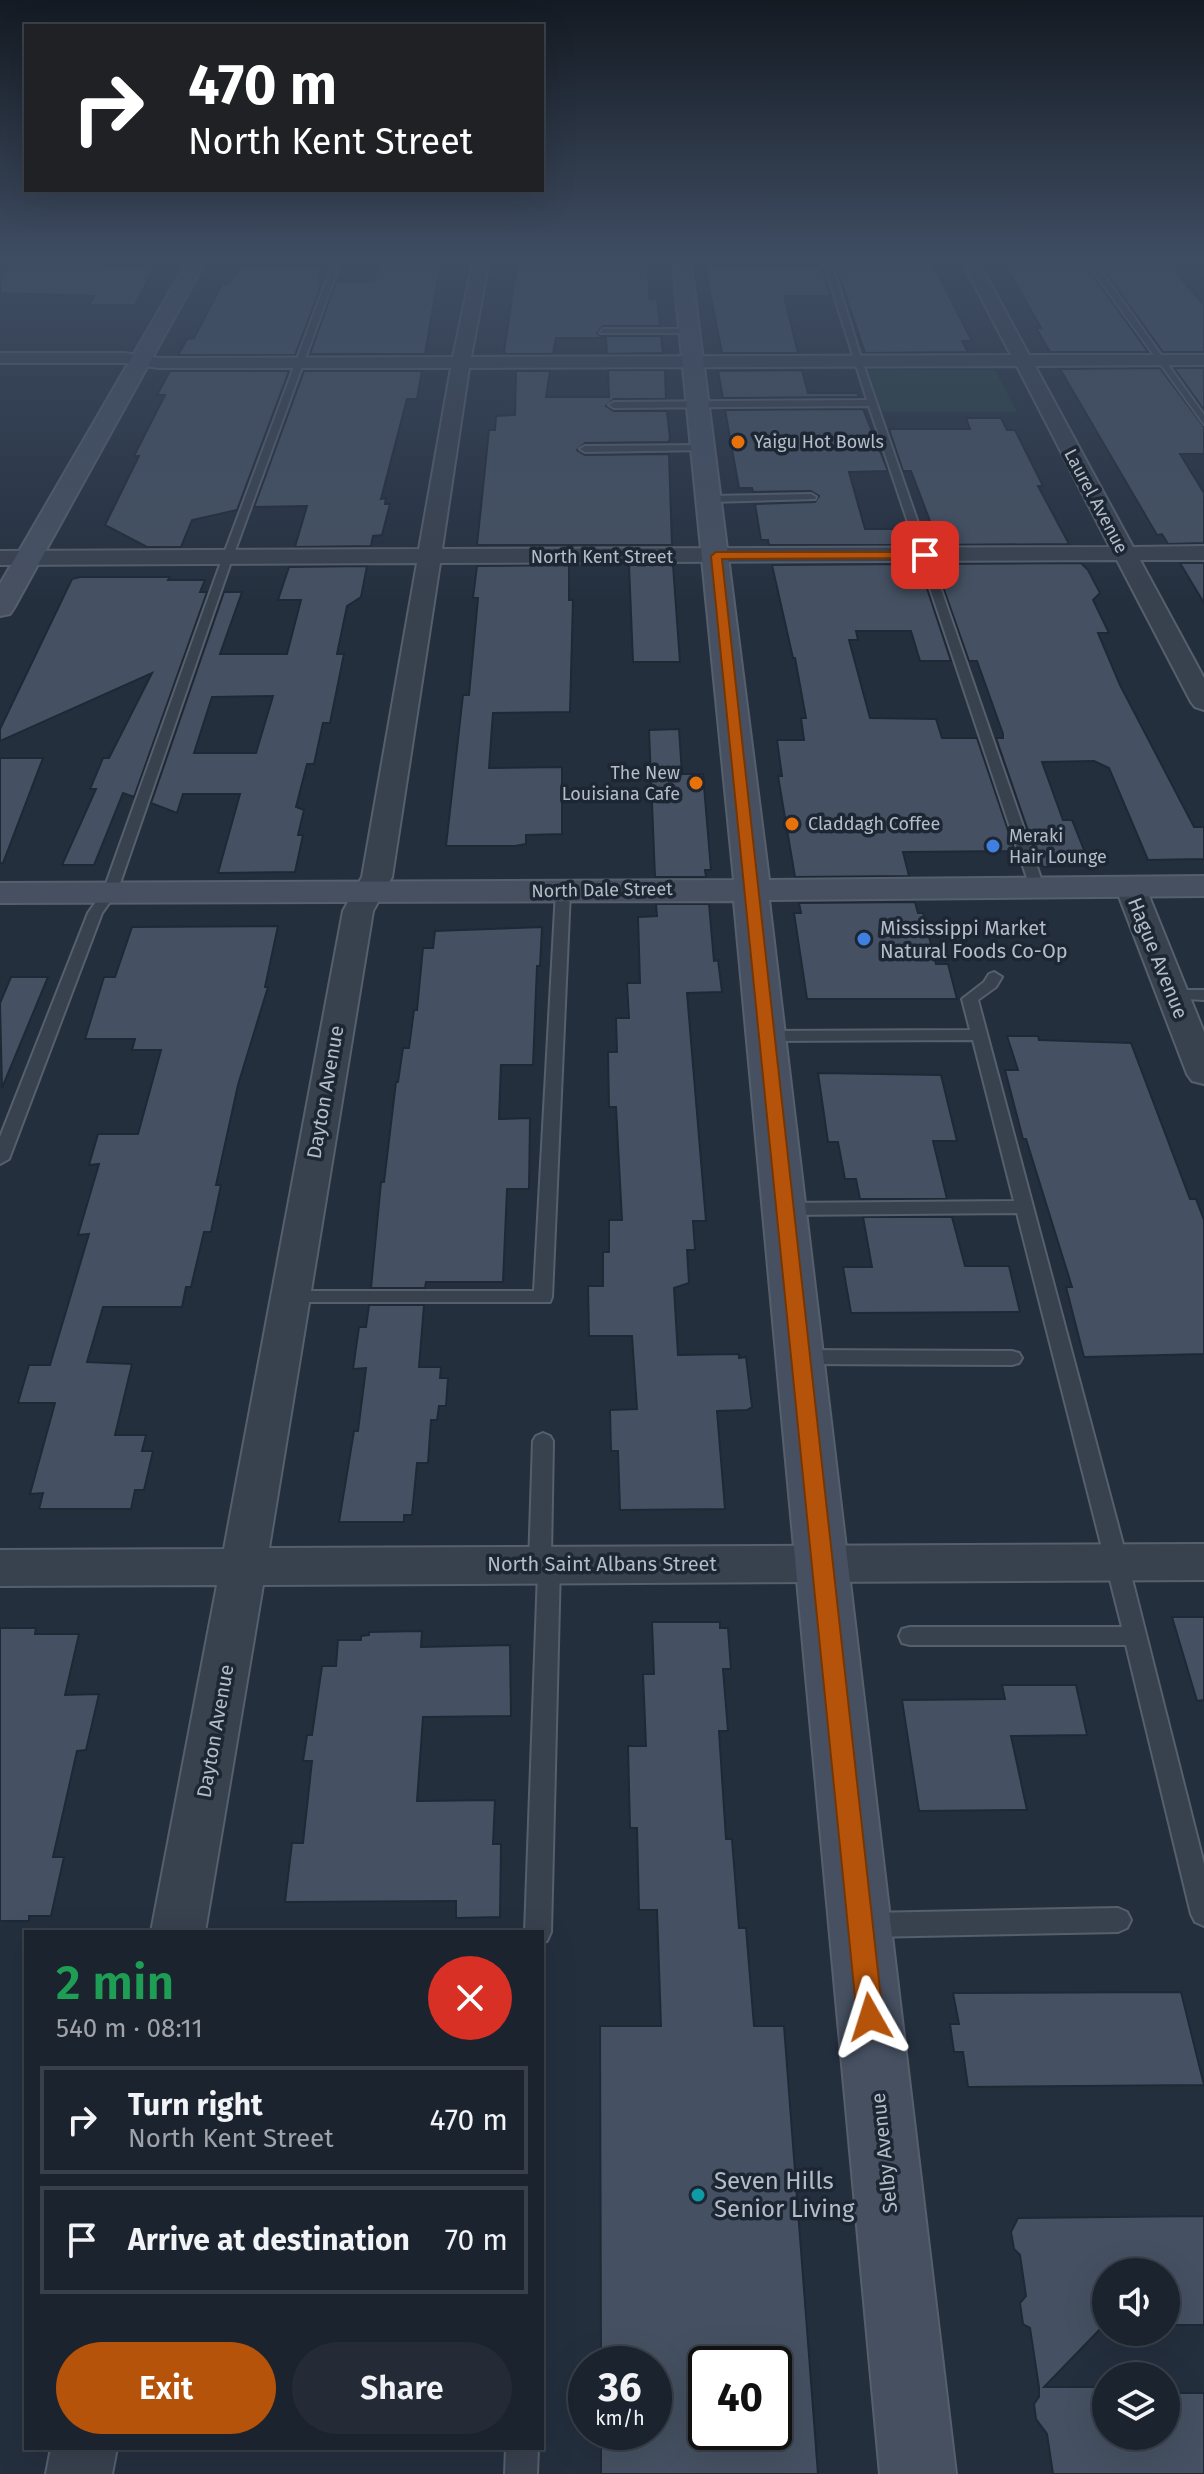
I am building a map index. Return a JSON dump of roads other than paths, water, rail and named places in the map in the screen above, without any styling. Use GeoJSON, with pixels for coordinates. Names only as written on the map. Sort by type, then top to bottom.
{"type":"FeatureCollection","features":[{"type":"Feature","properties":{"kind":"street"},"geometry":{"type":"LineString","coordinates":[[0,608],[133,372]]}},
{"type":"Feature","properties":{"kind":"street","name":"Dayton Avenue"},"geometry":{"type":"LineString","coordinates":[[178,1930],[245,1567],[287,1297],[358,911],[377,877],[459,372]]}},
{"type":"Feature","properties":{"kind":"street","name":"Selby Avenue"},"geometry":{"type":"LineString","coordinates":[[695,372],[752,874],[750,889],[918,2474]]}},
{"type":"Feature","properties":{"kind":"street","name":"Laurel Avenue"},"geometry":{"type":"LineString","coordinates":[[1028,372],[1204,702]]}},
{"type":"Feature","properties":{"kind":"street","name":"North Kent Street"},"geometry":{"type":"LineString","coordinates":[[0,558],[1204,553]]}},
{"type":"Feature","properties":{"kind":"street","name":"Hague Avenue"},"geometry":{"type":"LineString","coordinates":[[1130,886],[1188,995],[1204,1074]]}},
{"type":"Feature","properties":{"kind":"street","name":"North Dale Street"},"geometry":{"type":"LineString","coordinates":[[0,893],[1204,886]]}},
{"type":"Feature","properties":{"kind":"street","name":"North Saint Albans Street"},"geometry":{"type":"LineString","coordinates":[[0,1568],[1204,1562]]}},
{"type":"Feature","properties":{"kind":"street"},"geometry":{"type":"LineString","coordinates":[[79,2474],[84,2450]]}},
{"type":"Feature","properties":{"kind":"lane"},"geometry":{"type":"LineString","coordinates":[[0,1159],[95,913],[110,892],[296,372]]}},
{"type":"Feature","properties":{"kind":"lane"},"geometry":{"type":"LineString","coordinates":[[862,372],[1037,887]]}},
{"type":"Feature","properties":{"kind":"lane"},"geometry":{"type":"LineString","coordinates":[[1168,372],[1204,421]]}},
{"type":"Feature","properties":{"kind":"lane"},"geometry":{"type":"LineString","coordinates":[[614,405],[873,403]]}},
{"type":"Feature","properties":{"kind":"lane"},"geometry":{"type":"LineString","coordinates":[[585,449],[704,448]]}},
{"type":"Feature","properties":{"kind":"lane"},"geometry":{"type":"LineString","coordinates":[[710,499],[811,497]]}},
{"type":"Feature","properties":{"kind":"lane"},"geometry":{"type":"LineString","coordinates":[[287,1297],[543,1297],[563,891]]}},
{"type":"Feature","properties":{"kind":"lane"},"geometry":{"type":"LineString","coordinates":[[994,977],[991,984],[970,999],[978,1035],[1117,1563],[1204,1914]]}},
{"type":"Feature","properties":{"kind":"lane"},"geometry":{"type":"LineString","coordinates":[[766,1036],[978,1035]]}},
{"type":"Feature","properties":{"kind":"lane"},"geometry":{"type":"LineString","coordinates":[[784,1209],[1025,1207]]}},
{"type":"Feature","properties":{"kind":"lane"},"geometry":{"type":"LineString","coordinates":[[800,1357],[1012,1358]]}},
{"type":"Feature","properties":{"kind":"lane"},"geometry":{"type":"LineString","coordinates":[[538,1930],[543,1441]]}},
{"type":"Feature","properties":{"kind":"lane"},"geometry":{"type":"LineString","coordinates":[[910,1636],[1135,1636]]}},
{"type":"Feature","properties":{"kind":"lane"},"geometry":{"type":"LineString","coordinates":[[860,1925],[1118,1920]]}},
{"type":"Feature","properties":{"kind":"lane"},"geometry":{"type":"LineString","coordinates":[[521,2474],[522,2450]]}},
{"type":"Feature","properties":{"kind":"place","name":"Yaigu Hot Bowls"},"geometry":{"type":"Point","coordinates":[738,442]}},
{"type":"Feature","properties":{"kind":"place","name":"The New Louisiana Cafe"},"geometry":{"type":"Point","coordinates":[696,783]}},
{"type":"Feature","properties":{"kind":"place","name":"Claddagh Coffee"},"geometry":{"type":"Point","coordinates":[792,824]}},
{"type":"Feature","properties":{"kind":"place","name":"Meraki Hair Lounge"},"geometry":{"type":"Point","coordinates":[993,846]}},
{"type":"Feature","properties":{"kind":"place","name":"Mississippi Market Natural Foods Co-Op"},"geometry":{"type":"Point","coordinates":[864,939]}},
{"type":"Feature","properties":{"kind":"place","name":"Seven Hills Senior Living"},"geometry":{"type":"Point","coordinates":[698,2195]}}]}
